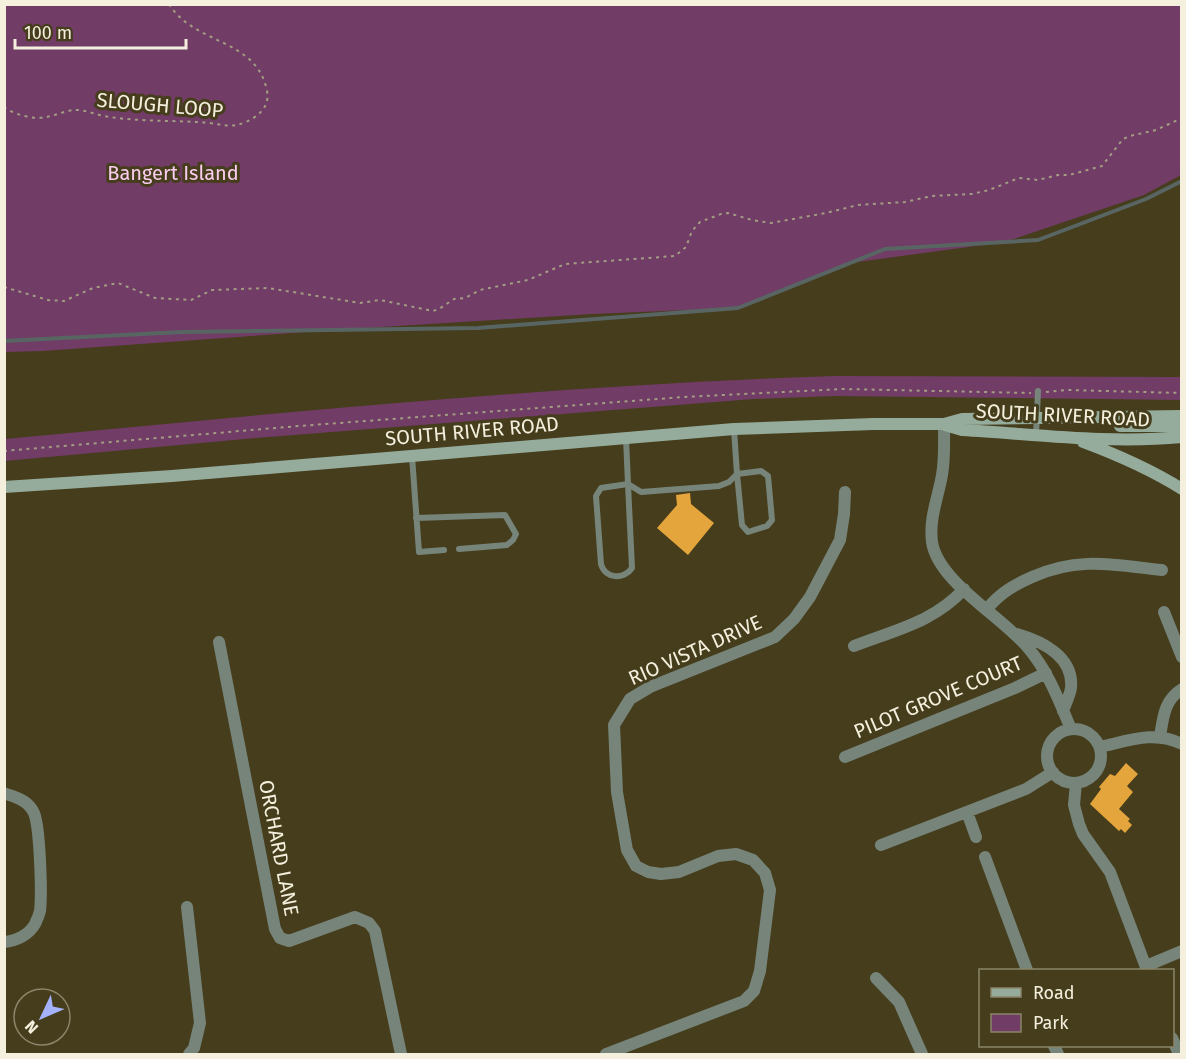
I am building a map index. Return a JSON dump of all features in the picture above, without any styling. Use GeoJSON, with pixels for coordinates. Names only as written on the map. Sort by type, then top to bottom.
{"type":"FeatureCollection","features":[{"type":"Feature","properties":{"kind":"main road","name":"SOUTH RIVER ROAD"},"geometry":{"type":"LineString","coordinates":[[4,487],[734,429],[944,424],[962,419],[1182,416]]}},
{"type":"Feature","properties":{"kind":"main road"},"geometry":{"type":"LineString","coordinates":[[1037,419],[1071,424],[1182,426]]}},
{"type":"Feature","properties":{"kind":"main road","name":"SOUTH RIVER ROAD"},"geometry":{"type":"LineString","coordinates":[[944,424],[962,430],[1073,438],[1149,440],[1182,437]]}},
{"type":"Feature","properties":{"kind":"main road"},"geometry":{"type":"LineString","coordinates":[[1073,438],[1120,455],[1153,471],[1182,489]]}},
{"type":"Feature","properties":{"kind":"street"},"geometry":{"type":"LineString","coordinates":[[944,424],[942,473],[931,524],[932,542],[938,559],[947,573],[1015,633],[1030,650],[1046,673],[1071,729]]}},
{"type":"Feature","properties":{"kind":"street","name":"RIO VISTA DRIVE"},"geometry":{"type":"LineString","coordinates":[[606,1054],[744,1001],[754,991],[760,971],[770,890],[765,873],[753,860],[736,854],[718,856],[679,872],[661,874],[648,872],[636,866],[627,850],[619,803],[613,744],[614,725],[630,699],[650,687],[775,637],[794,619],[810,597],[840,540],[844,514],[844,492]]}},
{"type":"Feature","properties":{"kind":"street"},"geometry":{"type":"LineString","coordinates":[[987,609],[1002,593],[1014,585],[1065,565],[1094,562],[1162,570]]}},
{"type":"Feature","properties":{"kind":"street"},"geometry":{"type":"LineString","coordinates":[[854,646],[934,615],[948,606],[964,589]]}},
{"type":"Feature","properties":{"kind":"street"},"geometry":{"type":"LineString","coordinates":[[1164,612],[1182,657]]}},
{"type":"Feature","properties":{"kind":"street"},"geometry":{"type":"LineString","coordinates":[[1015,633],[1044,643],[1055,651],[1064,664],[1070,677],[1071,687],[1064,711]]}},
{"type":"Feature","properties":{"kind":"street","name":"ORCHARD LANE"},"geometry":{"type":"LineString","coordinates":[[219,642],[275,929],[280,938],[289,941],[355,917],[369,923],[375,931],[401,1054]]}},
{"type":"Feature","properties":{"kind":"street","name":"PILOT GROVE COURT"},"geometry":{"type":"LineString","coordinates":[[845,757],[1015,688],[1046,673]]}},
{"type":"Feature","properties":{"kind":"street"},"geometry":{"type":"LineString","coordinates":[[1160,737],[1166,705],[1174,694],[1182,689]]}},
{"type":"Feature","properties":{"kind":"street"},"geometry":{"type":"LineString","coordinates":[[1071,729],[1089,734],[1100,747],[1101,758],[1094,774],[1076,783],[1064,781],[1053,772],[1048,759],[1050,746],[1058,735],[1071,729]]}},
{"type":"Feature","properties":{"kind":"street"},"geometry":{"type":"LineString","coordinates":[[1100,747],[1142,738],[1160,737],[1182,744]]}},
{"type":"Feature","properties":{"kind":"street"},"geometry":{"type":"LineString","coordinates":[[881,845],[1026,789],[1053,772]]}},
{"type":"Feature","properties":{"kind":"street"},"geometry":{"type":"LineString","coordinates":[[1076,783],[1074,805],[1079,824],[1087,840],[1110,872],[1146,968],[1182,951]]}},
{"type":"Feature","properties":{"kind":"street"},"geometry":{"type":"LineString","coordinates":[[4,794],[24,800],[33,813],[38,828],[40,912],[34,926],[25,935],[13,941],[4,942]]}},
{"type":"Feature","properties":{"kind":"street"},"geometry":{"type":"LineString","coordinates":[[967,812],[976,837]]}},
{"type":"Feature","properties":{"kind":"street"},"geometry":{"type":"LineString","coordinates":[[985,857],[1027,969]]}},
{"type":"Feature","properties":{"kind":"street"},"geometry":{"type":"LineString","coordinates":[[187,907],[200,1023],[192,1051],[205,1054]]}},
{"type":"Feature","properties":{"kind":"street"},"geometry":{"type":"LineString","coordinates":[[876,978],[899,1002],[922,1054]]}},
{"type":"Feature","properties":{"kind":"lane"},"geometry":{"type":"LineString","coordinates":[[1036,435],[1038,392]]}},
{"type":"Feature","properties":{"kind":"lane"},"geometry":{"type":"LineString","coordinates":[[626,438],[628,484],[632,568],[624,575],[610,576],[604,572],[601,564],[596,496],[601,488],[628,484],[641,492],[719,486],[729,482],[737,474],[761,471],[768,476],[772,517],[768,526],[748,532],[744,529],[737,474],[734,429]]}},
{"type":"Feature","properties":{"kind":"lane"},"geometry":{"type":"LineString","coordinates":[[412,456],[418,552],[444,550]]}},
{"type":"Feature","properties":{"kind":"lane"},"geometry":{"type":"LineString","coordinates":[[416,518],[505,515],[516,534],[507,545],[459,549]]}},
{"type":"Feature","properties":{"kind":"path","name":"SLOUGH LOOP"},"geometry":{"type":"LineString","coordinates":[[4,107],[15,114],[44,118],[75,110],[149,122],[210,123],[223,126],[256,118],[264,108],[268,95],[263,75],[240,50],[190,27],[175,14],[169,4]]}},
{"type":"Feature","properties":{"kind":"path"},"geometry":{"type":"LineString","coordinates":[[4,287],[48,300],[64,301],[93,288],[118,284],[155,298],[191,300],[212,290],[268,288],[360,303],[380,300],[433,311],[454,299],[480,290],[528,280],[565,264],[675,256],[686,247],[692,231],[700,222],[721,214],[728,213],[771,223],[858,205],[905,202],[932,196],[972,194],[1019,178],[1038,180],[1069,175],[1102,166],[1123,139],[1156,130],[1182,118]]}},
{"type":"Feature","properties":{"kind":"path"},"geometry":{"type":"LineString","coordinates":[[4,451],[684,397],[843,389],[1182,393]]}},
{"type":"Feature","properties":{"kind":"green space","name":"Bangert Island"},"geometry":{"type":"Polygon","coordinates":[[[4,5],[1181,5],[1181,175],[1144,195],[1005,242],[850,263],[738,308],[592,314],[5,352],[4,5]]]}},
{"type":"Feature","properties":{"kind":"green space"},"geometry":{"type":"Polygon","coordinates":[[[836,376],[1181,377],[1181,400],[835,396],[754,399],[256,438],[5,461],[5,439],[524,393],[836,376]]]}},
{"type":"Feature","properties":{"kind":"building"},"geometry":{"type":"Polygon","coordinates":[[[690,493],[691,504],[714,523],[688,555],[657,528],[677,505],[676,495],[690,493]]]}},
{"type":"Feature","properties":{"kind":"building"},"geometry":{"type":"Polygon","coordinates":[[[1126,763],[1138,774],[1127,786],[1133,792],[1119,809],[1130,819],[1128,821],[1132,825],[1125,833],[1121,829],[1119,831],[1090,804],[1101,789],[1099,787],[1110,774],[1115,776],[1126,763]]]}},
{"type":"Feature","properties":{"kind":"waterway"},"geometry":{"type":"LineString","coordinates":[[4,341],[182,332],[478,328],[738,308],[885,249],[1038,240],[1146,199],[1182,181]]}}]}
